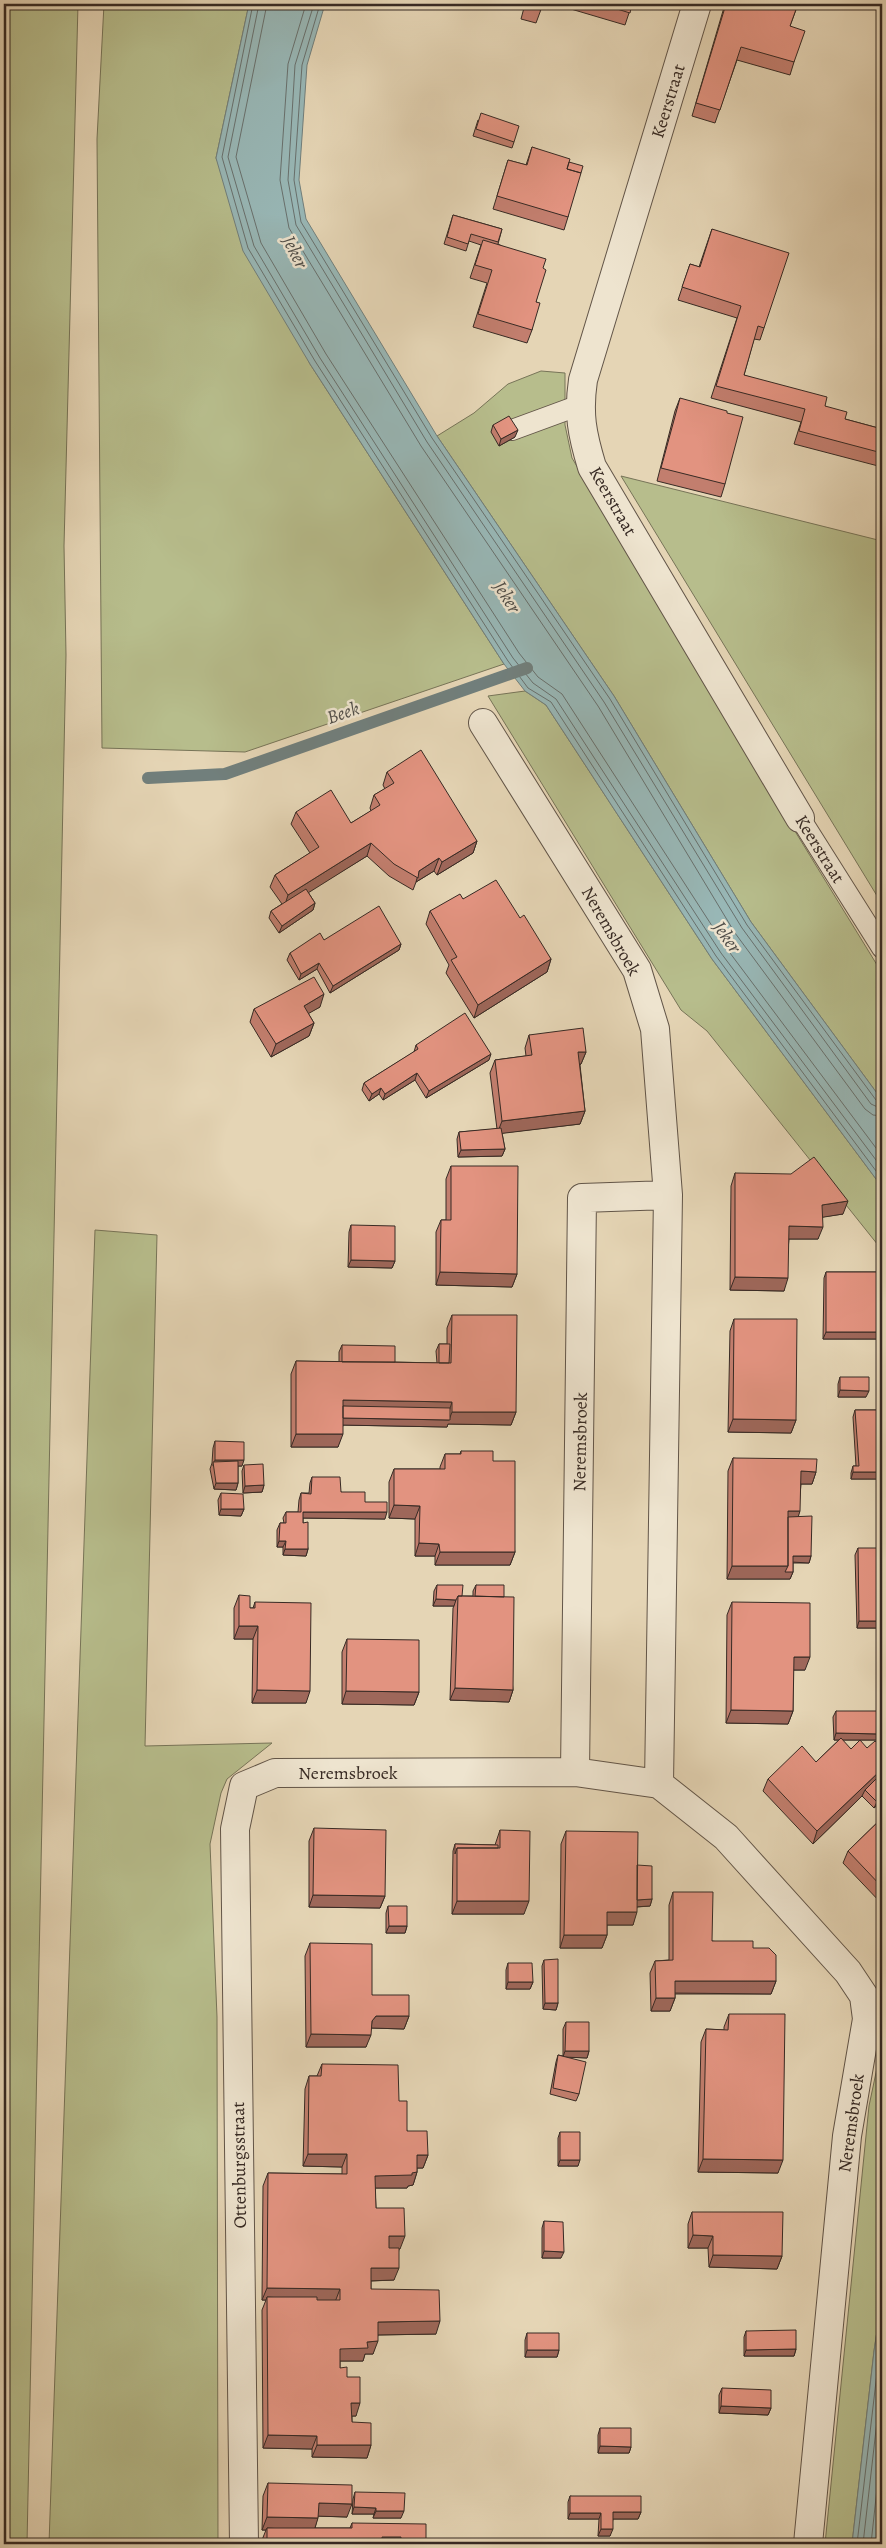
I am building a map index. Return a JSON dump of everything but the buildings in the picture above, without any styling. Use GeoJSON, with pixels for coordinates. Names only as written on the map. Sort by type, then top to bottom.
{"type":"FeatureCollection","features":[{"type":"Feature","properties":{"kind":"street","name":"Keerstraat"},"geometry":{"type":"LineString","coordinates":[[697,4],[583,380],[580,405],[581,430],[592,467],[800,818]]}},
{"type":"Feature","properties":{"kind":"street","name":"Neremsbroek"},"geometry":{"type":"LineString","coordinates":[[483,723],[637,970],[655,1029],[668,1195],[660,1784]]}},
{"type":"Feature","properties":{"kind":"street","name":"Neremsbroek"},"geometry":{"type":"LineString","coordinates":[[575,1772],[582,1198],[668,1195]]}},
{"type":"Feature","properties":{"kind":"street","name":"Neremsbroek"},"geometry":{"type":"LineString","coordinates":[[244,1786],[275,1773],[575,1772],[660,1784],[726,1838],[848,1972],[864,1996],[867,2019],[847,2136],[808,2544]]}},
{"type":"Feature","properties":{"kind":"street","name":"Ottenburgsstraat"},"geometry":{"type":"LineString","coordinates":[[244,1786],[235,1828],[244,2544]]}},
{"type":"Feature","properties":{"kind":"lane"},"geometry":{"type":"LineString","coordinates":[[512,430],[580,405]]}},
{"type":"Feature","properties":{"kind":"lane","name":"Keerstraat"},"geometry":{"type":"LineString","coordinates":[[800,818],[882,948]]}},
{"type":"Feature","properties":{"kind":"green space"},"geometry":{"type":"Polygon","coordinates":[[[4,4],[78,4],[64,546],[66,655],[27,2544],[4,2544],[4,4]]]}},
{"type":"Feature","properties":{"kind":"green space"},"geometry":{"type":"Polygon","coordinates":[[[104,4],[249,4],[216,158],[310,364],[504,664],[245,752],[102,748],[97,139],[104,4]]]}},
{"type":"Feature","properties":{"kind":"green space"},"geometry":{"type":"Polygon","coordinates":[[[541,371],[565,373],[565,425],[572,458],[747,753],[882,973],[882,1100],[751,922],[614,696],[437,436],[474,413],[508,384],[541,371]]]}},
{"type":"Feature","properties":{"kind":"green space"},"geometry":{"type":"Polygon","coordinates":[[[621,476],[882,541],[882,904],[621,476]]]}},
{"type":"Feature","properties":{"kind":"green space"},"geometry":{"type":"Polygon","coordinates":[[[525,691],[546,705],[712,959],[882,1187],[882,1250],[707,1031],[681,1010],[488,696],[525,691]]]}},
{"type":"Feature","properties":{"kind":"green space"},"geometry":{"type":"Polygon","coordinates":[[[95,1230],[157,1235],[145,1746],[272,1743],[227,1779],[221,1793],[210,1844],[217,2017],[218,2544],[49,2544],[95,1230]]]}},
{"type":"Feature","properties":{"kind":"green space"},"geometry":{"type":"Polygon","coordinates":[[[882,2044],[882,2298],[874,2351],[852,2544],[825,2544],[869,2106],[882,2044]]]}},
{"type":"Feature","properties":{"kind":"water","name":"Jeker"},"geometry":{"type":"Polygon","coordinates":[[[249,4],[325,4],[307,65],[299,180],[306,219],[437,436],[614,696],[751,922],[882,1100],[882,1187],[712,959],[546,705],[525,691],[504,664],[310,364],[243,251],[216,158],[249,4]]]}},
{"type":"Feature","properties":{"kind":"water"},"geometry":{"type":"Polygon","coordinates":[[[882,2298],[882,2544],[852,2544],[874,2351],[882,2298]]]}},
{"type":"Feature","properties":{"kind":"waterway","name":"Beek"},"geometry":{"type":"LineString","coordinates":[[148,778],[225,774],[527,668]]}}]}
